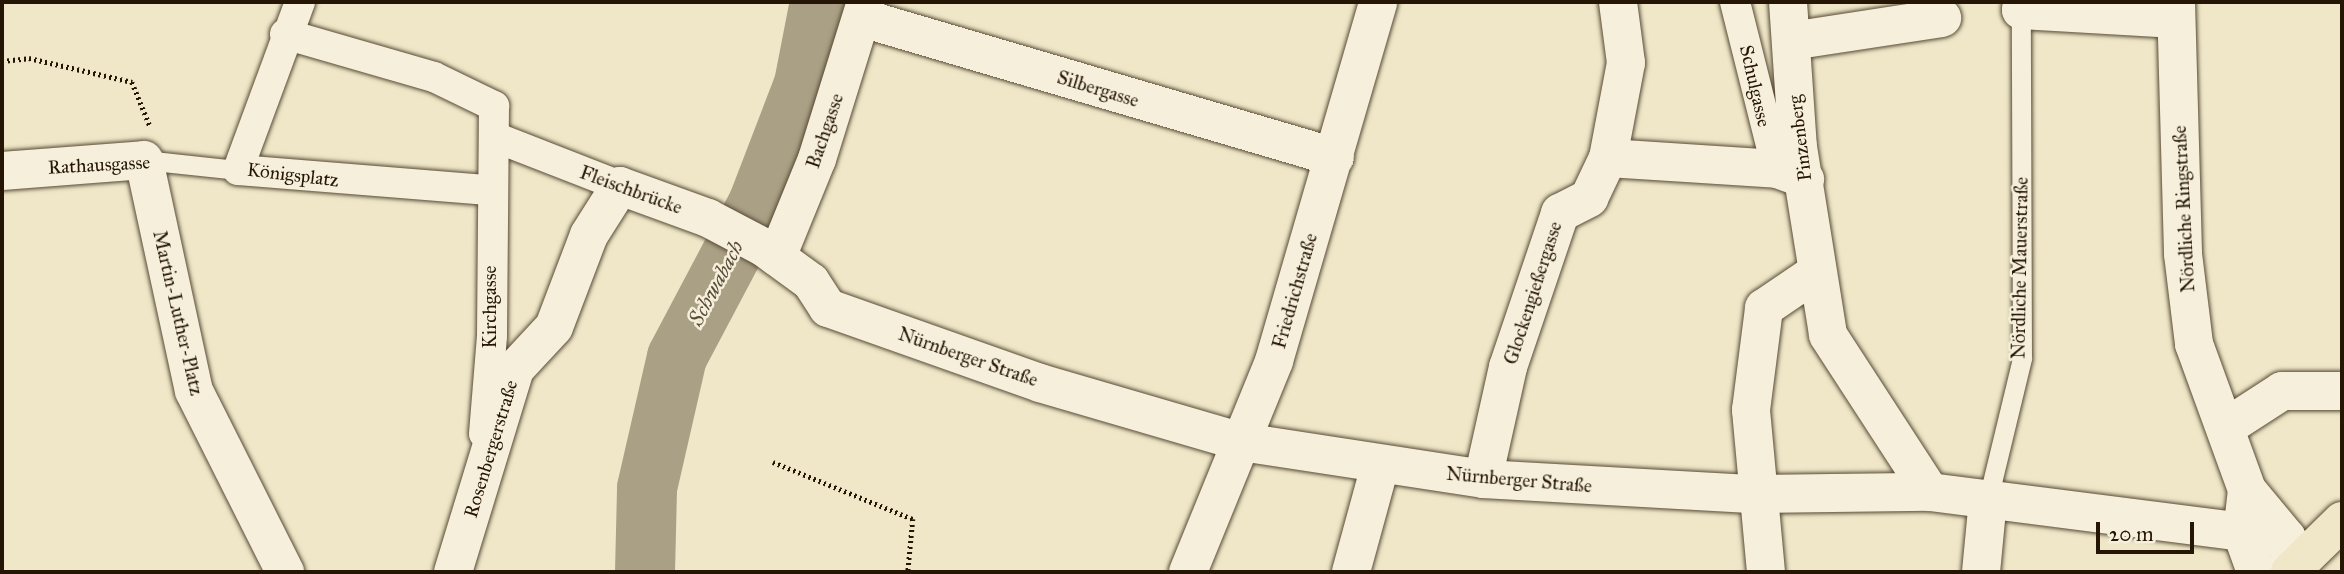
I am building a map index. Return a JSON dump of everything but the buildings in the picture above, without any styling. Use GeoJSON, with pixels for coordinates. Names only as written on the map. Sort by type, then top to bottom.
{"type":"FeatureCollection","features":[{"type":"Feature","properties":{"kind":"street","name":"Königsplatz"},"geometry":{"type":"LineString","coordinates":[[300,2],[285,34],[238,170],[489,190]]}},
{"type":"Feature","properties":{"kind":"street","name":"Friedrichstraße"},"geometry":{"type":"LineString","coordinates":[[1188,572],[1274,360],[1335,157],[1377,2]]}},
{"type":"Feature","properties":{"kind":"street","name":"Glockengießergasse"},"geometry":{"type":"LineString","coordinates":[[1483,479],[1508,367],[1560,213],[1589,198],[1608,158],[1626,63],[1618,2]]}},
{"type":"Feature","properties":{"kind":"street","name":"Schulgasse"},"geometry":{"type":"LineString","coordinates":[[1735,2],[1791,174]]}},
{"type":"Feature","properties":{"kind":"street","name":"Pinzenberg"},"geometry":{"type":"LineString","coordinates":[[1788,2],[1791,41],[1791,174],[1828,335],[1930,492]]}},
{"type":"Feature","properties":{"kind":"street"},"geometry":{"type":"LineString","coordinates":[[2021,6],[2176,10]]}},
{"type":"Feature","properties":{"kind":"street","name":"Silbergasse"},"geometry":{"type":"LineString","coordinates":[[864,10],[1335,157]]}},
{"type":"Feature","properties":{"kind":"street","name":"Bachgasse"},"geometry":{"type":"LineString","coordinates":[[770,252],[864,10]]}},
{"type":"Feature","properties":{"kind":"street","name":"Nördliche Ringstraße"},"geometry":{"type":"LineString","coordinates":[[2176,10],[2184,267],[2194,344],[2228,426],[2247,490],[2242,533],[2256,572]]}},
{"type":"Feature","properties":{"kind":"street"},"geometry":{"type":"LineString","coordinates":[[1791,41],[1942,18]]}},
{"type":"Feature","properties":{"kind":"street"},"geometry":{"type":"LineString","coordinates":[[285,34],[433,77],[494,106],[497,138]]}},
{"type":"Feature","properties":{"kind":"street","name":"Fleischbrücke"},"geometry":{"type":"LineString","coordinates":[[497,138],[708,218],[770,252]]}},
{"type":"Feature","properties":{"kind":"street","name":"Kirchgasse"},"geometry":{"type":"LineString","coordinates":[[480,476],[492,336],[489,190],[497,138]]}},
{"type":"Feature","properties":{"kind":"street","name":"Rathausgasse"},"geometry":{"type":"LineString","coordinates":[[2,171],[147,144]]}},
{"type":"Feature","properties":{"kind":"street","name":"Martin-Luther-Platz"},"geometry":{"type":"LineString","coordinates":[[147,144],[194,391],[285,572]]}},
{"type":"Feature","properties":{"kind":"street"},"geometry":{"type":"LineString","coordinates":[[1608,158],[1791,174]]}},
{"type":"Feature","properties":{"kind":"street","name":"Rosenbergerstraße"},"geometry":{"type":"LineString","coordinates":[[453,572],[480,476],[515,369],[554,327],[589,235],[620,186]]}},
{"type":"Feature","properties":{"kind":"street","name":"Nürnberger Straße"},"geometry":{"type":"LineString","coordinates":[[770,252],[811,282],[828,308],[1040,383],[1242,442],[1380,466],[1483,479],[1755,494],[1930,492],[2242,533]]}},
{"type":"Feature","properties":{"kind":"street"},"geometry":{"type":"LineString","coordinates":[[1766,572],[1755,494],[1752,410],[1764,309],[1814,274]]}},
{"type":"Feature","properties":{"kind":"street"},"geometry":{"type":"LineString","coordinates":[[2228,426],[2282,391],[2342,391]]}},
{"type":"Feature","properties":{"kind":"street"},"geometry":{"type":"LineString","coordinates":[[1351,572],[1380,466]]}},
{"type":"Feature","properties":{"kind":"street","name":"Nördliche Ringstraße"},"geometry":{"type":"LineString","coordinates":[[2247,490],[2304,553]]}},
{"type":"Feature","properties":{"kind":"street","name":"Nördliche Mauerstraße"},"geometry":{"type":"LineString","coordinates":[[1981,572],[1988,499]]}},
{"type":"Feature","properties":{"kind":"street","name":"Nördliche Ringstraße"},"geometry":{"type":"LineString","coordinates":[[2242,533],[2304,553]]}},
{"type":"Feature","properties":{"kind":"lane","name":"Nördliche Mauerstraße"},"geometry":{"type":"LineString","coordinates":[[1988,499],[2022,358],[2021,6]]}},
{"type":"Feature","properties":{"kind":"lane","name":"Rathausgasse"},"geometry":{"type":"LineString","coordinates":[[147,144],[238,170]]}},
{"type":"Feature","properties":{"kind":"path"},"geometry":{"type":"LineString","coordinates":[[2,61],[29,58],[132,82],[147,144]]}},
{"type":"Feature","properties":{"kind":"path"},"geometry":{"type":"LineString","coordinates":[[773,462],[913,519],[908,572]]}},
{"type":"Feature","properties":{"kind":"waterway","name":"Schwabach"},"geometry":{"type":"LineString","coordinates":[[645,572],[647,488],[677,357],[758,204],[804,84],[820,2]]}}]}
